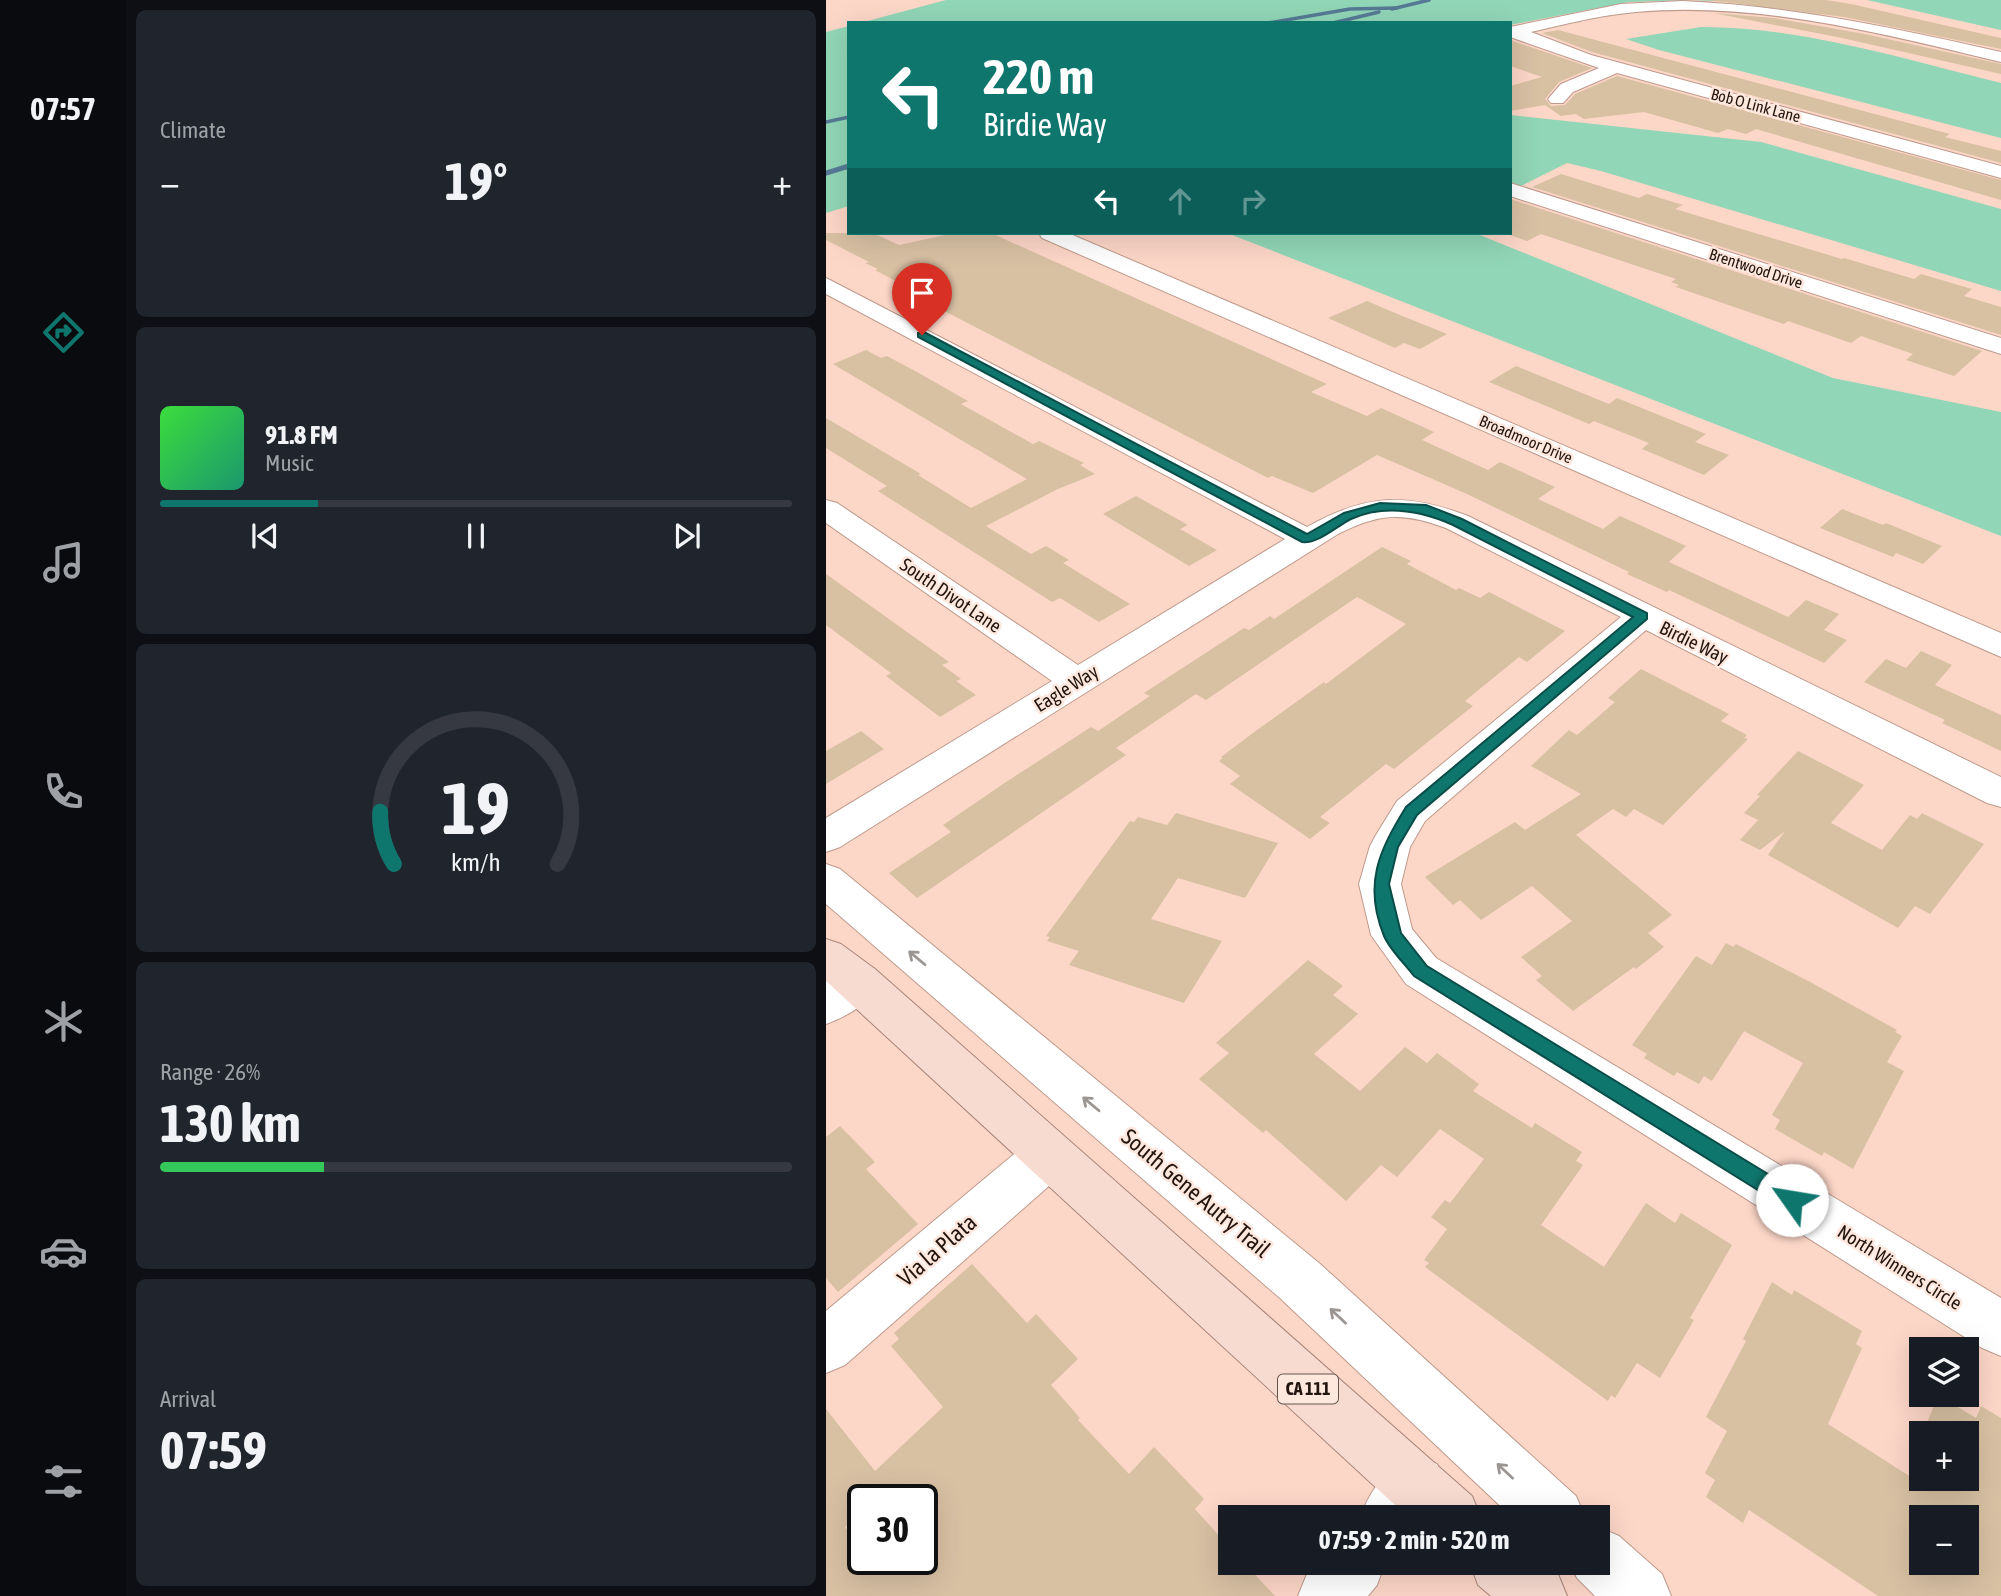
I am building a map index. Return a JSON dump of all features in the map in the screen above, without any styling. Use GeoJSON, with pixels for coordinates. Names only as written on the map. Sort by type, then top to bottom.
{"type":"FeatureCollection","features":[{"type":"Feature","properties":{"kind":"main road","name":"CA 111"},"geometry":{"type":"LineString","coordinates":[[837,981],[1049,1154],[1418,1505]]}},
{"type":"Feature","properties":{"kind":"main road"},"geometry":{"type":"LineString","coordinates":[[1513,1575],[1536,1596]]}},
{"type":"Feature","properties":{"kind":"street"},"geometry":{"type":"LineString","coordinates":[[1512,31],[1636,7],[1703,5],[1757,8],[1818,16],[2001,57]]}},
{"type":"Feature","properties":{"kind":"street","name":"Bob O Link Lane"},"geometry":{"type":"LineString","coordinates":[[1512,31],[1550,47],[1617,67],[2001,172]]}},
{"type":"Feature","properties":{"kind":"street"},"geometry":{"type":"LineString","coordinates":[[1557,99],[1567,88],[1617,67]]}},
{"type":"Feature","properties":{"kind":"street","name":"Brentwood Drive"},"geometry":{"type":"LineString","coordinates":[[1512,191],[2001,346]]}},
{"type":"Feature","properties":{"kind":"street","name":"Broadmoor Drive"},"geometry":{"type":"LineString","coordinates":[[1056,235],[2001,646]]}},
{"type":"Feature","properties":{"kind":"street"},"geometry":{"type":"LineString","coordinates":[[826,285],[1307,539]]}},
{"type":"Feature","properties":{"kind":"street","name":"Birdie Way"},"geometry":{"type":"LineString","coordinates":[[1307,539],[1348,516],[1380,507],[1426,509],[2001,793]]}},
{"type":"Feature","properties":{"kind":"street","name":"South Divot Lane"},"geometry":{"type":"LineString","coordinates":[[826,509],[1077,681]]}},
{"type":"Feature","properties":{"kind":"street","name":"Eagle Way"},"geometry":{"type":"LineString","coordinates":[[826,837],[1307,539]]}},
{"type":"Feature","properties":{"kind":"street","name":"North Winners Circle"},"geometry":{"type":"LineString","coordinates":[[1642,616],[1412,811],[1390,846],[1380,884],[1392,935],[1420,971],[2001,1329]]}},
{"type":"Feature","properties":{"kind":"street","name":"South Gene Autry Trail"},"geometry":{"type":"LineString","coordinates":[[826,880],[1300,1281],[1542,1505]]}},
{"type":"Feature","properties":{"kind":"street","name":"Via la Plata"},"geometry":{"type":"LineString","coordinates":[[826,1346],[1049,1154]]}},
{"type":"Feature","properties":{"kind":"street"},"geometry":{"type":"LineString","coordinates":[[1610,1568],[1640,1596]]}},
{"type":"Feature","properties":{"kind":"street"},"geometry":{"type":"LineString","coordinates":[[1329,1596],[1346,1575]]}},
{"type":"Feature","properties":{"kind":"green space"},"geometry":{"type":"Polygon","coordinates":[[[946,0],[1692,0],[1629,2],[1512,25],[1512,21],[867,21],[946,0]]]}},
{"type":"Feature","properties":{"kind":"green space"},"geometry":{"type":"Polygon","coordinates":[[[1692,0],[1736,0],[1737,2],[1692,0]]]}},
{"type":"Feature","properties":{"kind":"green space"},"geometry":{"type":"Polygon","coordinates":[[[1867,0],[2001,0],[2001,30],[1867,0]]]}},
{"type":"Feature","properties":{"kind":"green space"},"geometry":{"type":"Polygon","coordinates":[[[847,27],[847,207],[826,213],[826,32],[847,27]]]}},
{"type":"Feature","properties":{"kind":"green space"},"geometry":{"type":"Polygon","coordinates":[[[1701,27],[1739,28],[1815,38],[2001,83],[2001,138],[1659,50],[1626,39],[1701,27]]]}},
{"type":"Feature","properties":{"kind":"green space"},"geometry":{"type":"Polygon","coordinates":[[[1512,115],[1761,142],[2001,209],[2001,291],[1567,163],[1521,186],[1512,183],[1512,115]]]}},
{"type":"Feature","properties":{"kind":"green space"},"geometry":{"type":"Polygon","coordinates":[[[1232,235],[1480,235],[1833,378],[2001,412],[2001,536],[1232,235]]]}},
{"type":"Feature","properties":{"kind":"building"},"geometry":{"type":"Polygon","coordinates":[[[1708,0],[1826,0],[1851,4],[2001,38],[2001,49],[1844,17],[1708,0]]]}},
{"type":"Feature","properties":{"kind":"building"},"geometry":{"type":"Polygon","coordinates":[[[1713,13],[1774,18],[1865,34],[2001,64],[2001,74],[1842,38],[1713,13]]]}},
{"type":"Feature","properties":{"kind":"building"},"geometry":{"type":"Polygon","coordinates":[[[1558,30],[1950,134],[1945,137],[2001,151],[2001,163],[1592,52],[1542,33],[1558,30]]]}},
{"type":"Feature","properties":{"kind":"building"},"geometry":{"type":"Polygon","coordinates":[[[1512,41],[1592,68],[1559,82],[1545,99],[1551,106],[1565,105],[1575,94],[1617,76],[2001,180],[2001,200],[1756,129],[1746,134],[1728,129],[1718,133],[1644,112],[1584,119],[1576,114],[1561,116],[1545,105],[1512,111],[1512,85],[1542,77],[1512,67],[1512,41]]]}},
{"type":"Feature","properties":{"kind":"building"},"geometry":{"type":"Polygon","coordinates":[[[1561,174],[1639,198],[1647,194],[1683,205],[1675,209],[1842,259],[1914,279],[1921,274],[1972,289],[1964,296],[2001,307],[2001,335],[1532,187],[1561,174]]]}},
{"type":"Feature","properties":{"kind":"building"},"geometry":{"type":"Polygon","coordinates":[[[1512,200],[1982,351],[1954,376],[1906,360],[1913,354],[1861,336],[1851,343],[1788,321],[1784,324],[1676,287],[1679,285],[1671,282],[1676,279],[1541,234],[1527,241],[1510,235],[1512,200]]]}},
{"type":"Feature","properties":{"kind":"building"},"geometry":{"type":"Polygon","coordinates":[[[826,233],[877,235],[899,245],[945,235],[995,235],[1327,384],[1311,392],[1367,416],[1381,408],[1434,432],[1422,440],[1488,470],[1500,462],[1555,487],[1538,499],[1603,529],[1620,516],[1686,546],[1669,562],[1788,617],[1806,600],[1839,614],[1824,630],[1847,640],[1824,663],[1669,590],[1667,592],[1627,574],[1629,572],[1467,494],[1377,455],[1313,493],[1272,476],[1268,478],[917,297],[921,295],[865,263],[869,262],[826,240],[826,233]]]}},
{"type":"Feature","properties":{"kind":"building"},"geometry":{"type":"Polygon","coordinates":[[[1367,301],[1447,334],[1420,349],[1404,343],[1395,348],[1328,318],[1367,301]]]}},
{"type":"Feature","properties":{"kind":"building"},"geometry":{"type":"Polygon","coordinates":[[[866,350],[881,358],[887,356],[917,372],[968,401],[961,404],[1033,444],[1039,441],[1084,463],[1080,465],[1095,474],[1058,489],[986,526],[1031,554],[1046,546],[1069,560],[1063,563],[1130,604],[1099,622],[1060,598],[1052,602],[878,491],[887,486],[826,448],[826,418],[921,474],[918,475],[971,508],[1027,479],[833,364],[866,350]]]}},
{"type":"Feature","properties":{"kind":"building"},"geometry":{"type":"Polygon","coordinates":[[[1516,366],[1609,404],[1617,398],[1706,434],[1695,442],[1729,455],[1704,475],[1642,449],[1649,443],[1594,421],[1589,424],[1489,382],[1516,366]]]}},
{"type":"Feature","properties":{"kind":"building"},"geometry":{"type":"Polygon","coordinates":[[[1136,496],[1188,525],[1180,529],[1217,550],[1189,566],[1103,514],[1136,496]]]}},
{"type":"Feature","properties":{"kind":"building"},"geometry":{"type":"Polygon","coordinates":[[[1842,509],[1883,525],[1886,523],[1942,546],[1923,564],[1896,553],[1893,557],[1820,528],[1842,509]]]}},
{"type":"Feature","properties":{"kind":"building"},"geometry":{"type":"Polygon","coordinates":[[[1382,547],[1411,561],[1407,564],[1456,590],[1459,588],[1480,598],[1489,592],[1565,631],[1527,662],[1519,657],[1465,701],[1473,706],[1394,769],[1386,764],[1320,817],[1330,823],[1310,839],[1230,784],[1240,776],[1219,761],[1257,730],[1324,682],[1326,684],[1406,624],[1357,597],[1206,700],[1196,694],[1116,748],[1126,755],[917,898],[889,873],[951,832],[943,825],[1003,784],[1091,727],[1098,731],[1150,696],[1144,693],[1244,628],[1249,630],[1270,616],[1274,619],[1382,547]]]}},
{"type":"Feature","properties":{"kind":"building"},"geometry":{"type":"Polygon","coordinates":[[[826,574],[949,662],[942,665],[961,679],[956,681],[976,695],[940,717],[886,676],[891,673],[826,625],[826,574]]]}},
{"type":"Feature","properties":{"kind":"building"},"geometry":{"type":"Polygon","coordinates":[[[1921,651],[1952,665],[1935,685],[2001,715],[2001,751],[1942,723],[1945,720],[1864,682],[1886,659],[1906,668],[1921,651]]]}},
{"type":"Feature","properties":{"kind":"building"},"geometry":{"type":"Polygon","coordinates":[[[1641,669],[1729,714],[1721,721],[1747,735],[1744,738],[1748,739],[1663,825],[1634,809],[1626,817],[1613,809],[1576,835],[1672,915],[1648,933],[1664,947],[1573,1011],[1536,980],[1542,976],[1521,957],[1572,921],[1532,886],[1481,920],[1460,900],[1453,905],[1425,877],[1515,822],[1525,830],[1581,794],[1531,766],[1569,730],[1577,735],[1615,702],[1608,698],[1641,669]]]}},
{"type":"Feature","properties":{"kind":"building"},"geometry":{"type":"Polygon","coordinates":[[[861,731],[884,749],[826,784],[826,751],[861,731]]]}},
{"type":"Feature","properties":{"kind":"building"},"geometry":{"type":"Polygon","coordinates":[[[1798,751],[1864,785],[1831,823],[1882,850],[1910,815],[1917,819],[1922,813],[1984,844],[1930,914],[1915,906],[1898,928],[1768,855],[1785,831],[1760,850],[1740,840],[1758,820],[1744,813],[1798,751]]]}},
{"type":"Feature","properties":{"kind":"building"},"geometry":{"type":"Polygon","coordinates":[[[1176,813],[1278,843],[1245,898],[1178,878],[1151,919],[1222,941],[1184,1003],[1069,965],[1079,951],[1047,941],[1050,937],[1046,936],[1130,821],[1134,822],[1138,817],[1167,825],[1176,813]]]}},
{"type":"Feature","properties":{"kind":"building"},"geometry":{"type":"Polygon","coordinates":[[[1726,943],[1733,947],[1736,944],[1812,983],[1897,1030],[1895,1032],[1902,1036],[1887,1062],[1904,1071],[1853,1169],[1824,1152],[1822,1156],[1775,1129],[1780,1120],[1772,1115],[1803,1063],[1744,1031],[1712,1081],[1704,1076],[1699,1084],[1677,1072],[1674,1076],[1644,1058],[1647,1054],[1632,1045],[1696,956],[1712,965],[1726,943]]]}},
{"type":"Feature","properties":{"kind":"building"},"geometry":{"type":"Polygon","coordinates":[[[1308,960],[1343,986],[1333,995],[1358,1014],[1314,1054],[1360,1091],[1405,1047],[1427,1063],[1437,1053],[1479,1084],[1473,1091],[1532,1128],[1535,1123],[1582,1152],[1576,1161],[1583,1165],[1541,1225],[1604,1267],[1646,1203],[1675,1223],[1681,1213],[1732,1245],[1690,1318],[1694,1320],[1660,1378],[1637,1363],[1615,1398],[1611,1395],[1608,1401],[1425,1267],[1429,1263],[1424,1260],[1447,1229],[1431,1217],[1445,1200],[1450,1203],[1484,1159],[1440,1129],[1397,1177],[1381,1165],[1346,1201],[1266,1130],[1263,1133],[1199,1079],[1229,1053],[1216,1043],[1308,960]]]}},
{"type":"Feature","properties":{"kind":"building"},"geometry":{"type":"Polygon","coordinates":[[[840,1126],[875,1162],[866,1169],[918,1224],[838,1292],[826,1278],[826,1137],[840,1126]]]}},
{"type":"Feature","properties":{"kind":"building"},"geometry":{"type":"Polygon","coordinates":[[[972,1264],[1027,1323],[1036,1314],[1078,1359],[1051,1385],[1080,1418],[1078,1420],[1129,1474],[1154,1447],[1204,1499],[1195,1509],[1218,1535],[1218,1575],[1255,1575],[1275,1596],[826,1596],[826,1409],[875,1471],[943,1407],[891,1346],[899,1339],[894,1333],[972,1264]]]}},
{"type":"Feature","properties":{"kind":"building"},"geometry":{"type":"Polygon","coordinates":[[[1772,1282],[1792,1295],[1794,1290],[1862,1331],[1856,1344],[1862,1348],[1828,1424],[1909,1476],[1909,1491],[1979,1491],[1979,1421],[1928,1421],[1933,1407],[1958,1407],[1976,1418],[1981,1406],[2001,1418],[2001,1596],[1878,1596],[1749,1510],[1743,1523],[1706,1497],[1715,1480],[1705,1473],[1727,1431],[1706,1417],[1746,1341],[1743,1339],[1772,1282]]]}},
{"type":"Feature","properties":{"kind":"waterway"},"geometry":{"type":"LineString","coordinates":[[1396,8],[1429,0]]}},
{"type":"Feature","properties":{"kind":"waterway"},"geometry":{"type":"LineString","coordinates":[[1280,21],[1350,9],[1396,8]]}},
{"type":"Feature","properties":{"kind":"waterway"},"geometry":{"type":"LineString","coordinates":[[1392,9],[1396,8]]}},
{"type":"Feature","properties":{"kind":"waterway"},"geometry":{"type":"LineString","coordinates":[[1341,21],[1379,12]]}},
{"type":"Feature","properties":{"kind":"waterway"},"geometry":{"type":"LineString","coordinates":[[826,122],[847,117]]}},
{"type":"Feature","properties":{"kind":"waterway"},"geometry":{"type":"LineString","coordinates":[[826,173],[847,167]]}},
{"type":"Feature","properties":{"kind":"route"},"geometry":{"type":"LineString","coordinates":[[922,335],[1307,539],[1348,516],[1380,507],[1426,509],[1457,522],[1642,616],[1412,811],[1390,846],[1380,884],[1392,935],[1420,971],[1792,1200]]}}]}
